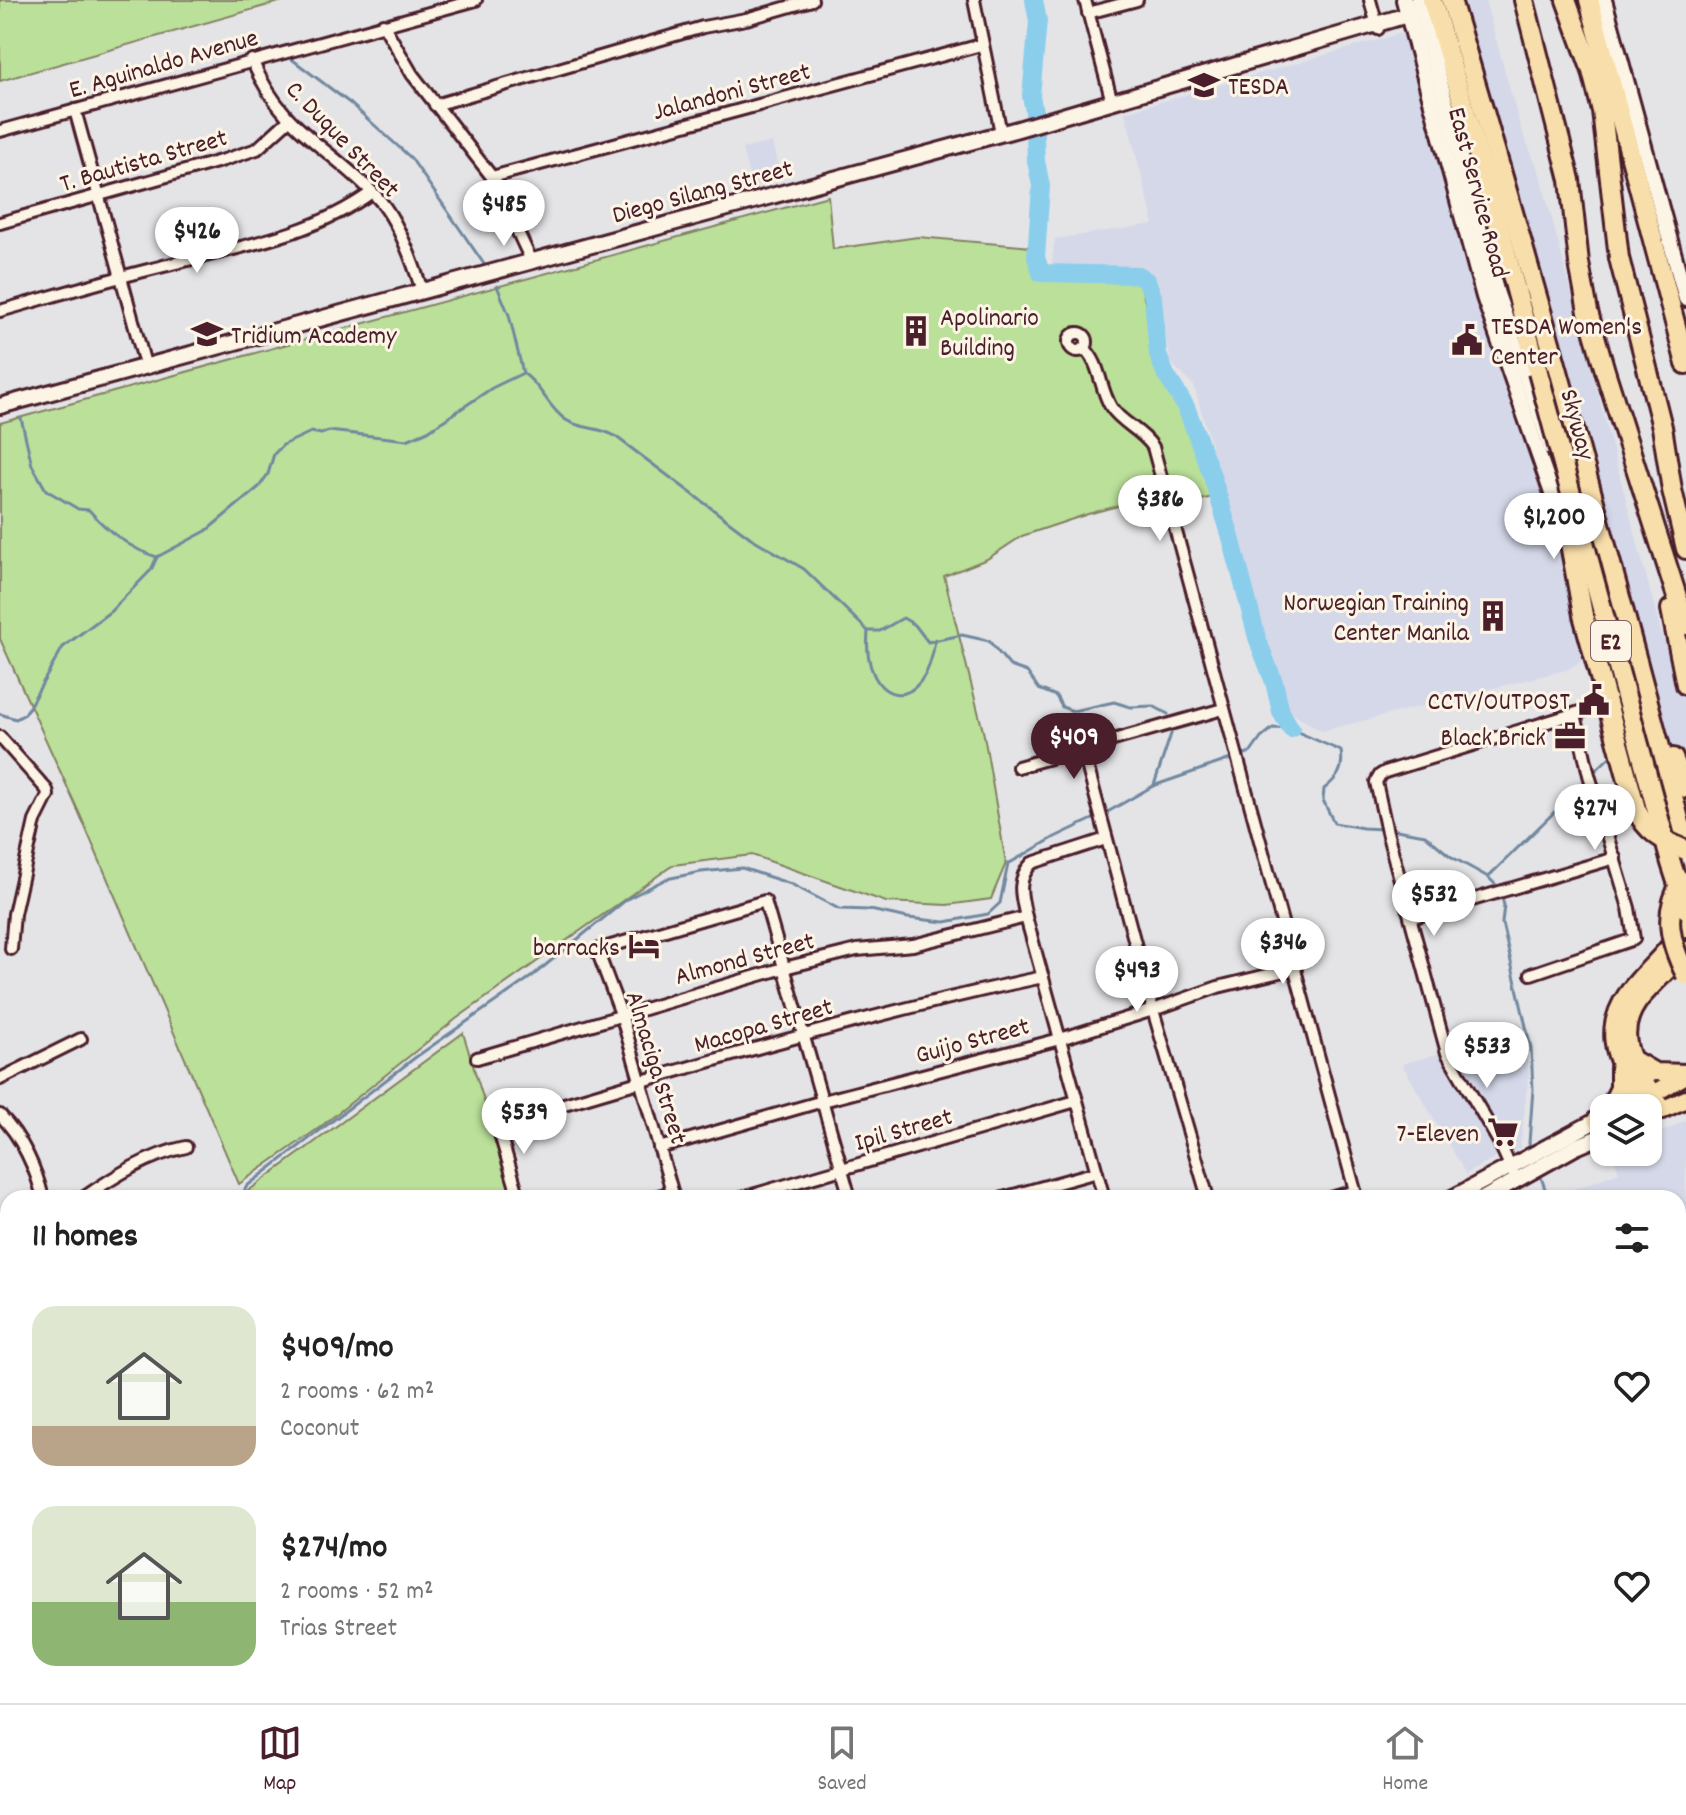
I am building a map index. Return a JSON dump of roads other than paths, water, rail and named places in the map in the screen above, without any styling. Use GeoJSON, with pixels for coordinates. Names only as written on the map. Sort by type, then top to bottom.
{"type":"FeatureCollection","features":[{"type":"Feature","properties":{"kind":"highway","name":"Skyway"},"geometry":{"type":"LineString","coordinates":[[1451,0],[1502,202],[1538,372],[1684,919]]}},
{"type":"Feature","properties":{"kind":"highway"},"geometry":{"type":"LineString","coordinates":[[1524,0],[1570,180],[1588,312],[1686,625]]}},
{"type":"Feature","properties":{"kind":"highway"},"geometry":{"type":"LineString","coordinates":[[1566,0],[1592,71],[1602,111],[1619,258],[1662,427],[1686,549]]}},
{"type":"Feature","properties":{"kind":"highway"},"geometry":{"type":"LineString","coordinates":[[1589,0],[1686,364]]}},
{"type":"Feature","properties":{"kind":"highway","name":"Skyway"},"geometry":{"type":"LineString","coordinates":[[1417,9],[1502,202],[1626,614],[1686,848]]}},
{"type":"Feature","properties":{"kind":"highway"},"geometry":{"type":"LineString","coordinates":[[1538,372],[1583,615],[1636,809],[1644,824],[1657,837],[1686,848]]}},
{"type":"Feature","properties":{"kind":"highway"},"geometry":{"type":"LineString","coordinates":[[1664,554],[1686,685]]}},
{"type":"Feature","properties":{"kind":"highway"},"geometry":{"type":"LineString","coordinates":[[1626,614],[1686,788]]}},
{"type":"Feature","properties":{"kind":"highway"},"geometry":{"type":"LineString","coordinates":[[1686,876],[1672,900],[1669,921],[1674,947],[1686,975]]}},
{"type":"Feature","properties":{"kind":"main road"},"geometry":{"type":"LineString","coordinates":[[1604,0],[1686,299]]}},
{"type":"Feature","properties":{"kind":"main road","name":"Diego Silang Street"},"geometry":{"type":"LineString","coordinates":[[0,406],[1018,129],[1374,26],[1417,9]]}},
{"type":"Feature","properties":{"kind":"main road","name":"East Service Road"},"geometry":{"type":"LineString","coordinates":[[1417,9],[1484,297],[1524,394],[1551,487],[1624,698],[1686,899]]}},
{"type":"Feature","properties":{"kind":"main road","name":"East Service Road"},"geometry":{"type":"LineString","coordinates":[[1624,698],[1684,919]]}},
{"type":"Feature","properties":{"kind":"main road"},"geometry":{"type":"LineString","coordinates":[[1640,1094],[1612,1034],[1619,1007],[1633,986],[1673,942],[1684,919]]}},
{"type":"Feature","properties":{"kind":"main road"},"geometry":{"type":"LineString","coordinates":[[1616,1094],[1632,1011],[1686,950]]}},
{"type":"Feature","properties":{"kind":"main road"},"geometry":{"type":"LineString","coordinates":[[1624,1058],[1655,1072],[1686,1074]]}},
{"type":"Feature","properties":{"kind":"main road"},"geometry":{"type":"LineString","coordinates":[[1660,1094],[1686,1074]]}},
{"type":"Feature","properties":{"kind":"main road"},"geometry":{"type":"LineString","coordinates":[[1662,1103],[1686,1099]]}},
{"type":"Feature","properties":{"kind":"main road"},"geometry":{"type":"LineString","coordinates":[[1494,1190],[1519,1170],[1590,1128]]}},
{"type":"Feature","properties":{"kind":"street","name":"E. Aguinaldo Avenue"},"geometry":{"type":"LineString","coordinates":[[0,131],[476,0]]}},
{"type":"Feature","properties":{"kind":"street"},"geometry":{"type":"LineString","coordinates":[[435,105],[703,27],[746,19],[812,0]]}},
{"type":"Feature","properties":{"kind":"street"},"geometry":{"type":"LineString","coordinates":[[974,0],[1001,133]]}},
{"type":"Feature","properties":{"kind":"street"},"geometry":{"type":"LineString","coordinates":[[1085,0],[1112,102]]}},
{"type":"Feature","properties":{"kind":"street"},"geometry":{"type":"LineString","coordinates":[[1088,13],[1137,0]]}},
{"type":"Feature","properties":{"kind":"street"},"geometry":{"type":"LineString","coordinates":[[1370,0],[1374,26]]}},
{"type":"Feature","properties":{"kind":"street"},"geometry":{"type":"LineString","coordinates":[[383,24],[412,74],[492,177],[531,260]]}},
{"type":"Feature","properties":{"kind":"street","name":"Jalandoni Street"},"geometry":{"type":"LineString","coordinates":[[492,177],[981,45]]}},
{"type":"Feature","properties":{"kind":"street","name":"C. Duque Street"},"geometry":{"type":"LineString","coordinates":[[252,60],[261,83],[280,112],[379,198],[414,264],[422,291]]}},
{"type":"Feature","properties":{"kind":"street"},"geometry":{"type":"LineString","coordinates":[[75,110],[146,368]]}},
{"type":"Feature","properties":{"kind":"street","name":"T. Bautista Street"},"geometry":{"type":"LineString","coordinates":[[0,223],[257,149],[289,120]]}},
{"type":"Feature","properties":{"kind":"street"},"geometry":{"type":"LineString","coordinates":[[0,311],[280,236],[328,220],[372,192]]}},
{"type":"Feature","properties":{"kind":"street"},"geometry":{"type":"LineString","coordinates":[[1084,348],[1093,357],[1112,408],[1141,432],[1153,447],[1355,1190]]}},
{"type":"Feature","properties":{"kind":"street"},"geometry":{"type":"LineString","coordinates":[[1519,1170],[1447,1053],[1376,782],[1385,772],[1624,698]]}},
{"type":"Feature","properties":{"kind":"street"},"geometry":{"type":"LineString","coordinates":[[1018,767],[1223,709]]}},
{"type":"Feature","properties":{"kind":"street"},"geometry":{"type":"LineString","coordinates":[[1531,974],[1634,939],[1629,908],[1592,787],[1575,714]]}},
{"type":"Feature","properties":{"kind":"street"},"geometry":{"type":"LineString","coordinates":[[0,737],[47,790],[48,795],[32,835],[14,914],[11,949]]}},
{"type":"Feature","properties":{"kind":"street"},"geometry":{"type":"LineString","coordinates":[[1083,750],[1206,1190]]}},
{"type":"Feature","properties":{"kind":"street"},"geometry":{"type":"LineString","coordinates":[[1102,1190],[1026,917],[1021,879],[1032,863],[1106,839]]}},
{"type":"Feature","properties":{"kind":"street"},"geometry":{"type":"LineString","coordinates":[[1411,918],[1615,858]]}},
{"type":"Feature","properties":{"kind":"street","name":"Almaciga Street"},"geometry":{"type":"LineString","coordinates":[[672,1190],[621,1014],[597,950],[765,901],[784,968]]}},
{"type":"Feature","properties":{"kind":"street","name":"Almond Street"},"geometry":{"type":"LineString","coordinates":[[477,1058],[784,968],[857,950],[913,945],[1026,917]]}},
{"type":"Feature","properties":{"kind":"street"},"geometry":{"type":"LineString","coordinates":[[784,968],[848,1190]]}},
{"type":"Feature","properties":{"kind":"street","name":"Guijo Street"},"geometry":{"type":"LineString","coordinates":[[659,1148],[1060,1039],[1218,987],[1296,968]]}},
{"type":"Feature","properties":{"kind":"street","name":"Macopa Street"},"geometry":{"type":"LineString","coordinates":[[517,1190],[497,1124],[803,1034],[1043,977]]}},
{"type":"Feature","properties":{"kind":"street"},"geometry":{"type":"LineString","coordinates":[[0,1079],[81,1039]]}},
{"type":"Feature","properties":{"kind":"street","name":"Ipil Street"},"geometry":{"type":"LineString","coordinates":[[769,1190],[1076,1101]]}},
{"type":"Feature","properties":{"kind":"street"},"geometry":{"type":"LineString","coordinates":[[0,1115],[12,1127],[40,1180],[41,1190]]}},
{"type":"Feature","properties":{"kind":"street"},"geometry":{"type":"LineString","coordinates":[[95,1190],[160,1153],[186,1147]]}},
{"type":"Feature","properties":{"kind":"street"},"geometry":{"type":"LineString","coordinates":[[1032,1190],[1097,1172]]}},
{"type":"Feature","properties":{"kind":"street"},"geometry":{"type":"LineString","coordinates":[[0,1569],[0,1590]]}},
{"type":"Feature","properties":{"kind":"waterway"},"geometry":{"type":"LineString","coordinates":[[1034,0],[1038,21],[1031,96],[1041,186],[1036,257],[1041,273],[1138,275],[1147,281],[1153,297],[1158,355],[1166,375],[1186,407],[1211,473],[1258,641],[1274,682],[1281,712],[1291,729]]}},
{"type":"Feature","properties":{"kind":"waterway"},"geometry":{"type":"LineString","coordinates":[[289,57],[351,104],[411,158],[486,267]]}},
{"type":"Feature","properties":{"kind":"waterway"},"geometry":{"type":"LineString","coordinates":[[497,286],[509,315],[523,373]]}},
{"type":"Feature","properties":{"kind":"waterway"},"geometry":{"type":"LineString","coordinates":[[0,714],[16,719],[25,714],[63,647],[111,611],[151,570],[157,557],[206,531],[259,487],[268,474],[274,454],[283,445],[311,432],[321,434],[329,431],[407,440],[428,431],[492,388],[523,373],[566,420],[615,436],[751,538],[804,569],[868,631],[880,631],[903,618],[915,625],[928,642],[962,635],[989,641],[1010,666],[1027,672],[1039,689],[1056,696],[1062,707],[1073,711],[1114,702],[1130,707],[1153,706],[1168,714]]}},
{"type":"Feature","properties":{"kind":"waterway"},"geometry":{"type":"LineString","coordinates":[[21,418],[32,465],[46,490],[78,509],[89,510],[120,538],[138,550],[157,557]]}},
{"type":"Feature","properties":{"kind":"waterway"},"geometry":{"type":"LineString","coordinates":[[868,631],[868,656],[874,676],[884,688],[896,694],[908,692],[920,682],[929,665],[935,639]]}},
{"type":"Feature","properties":{"kind":"waterway"},"geometry":{"type":"LineString","coordinates":[[1154,785],[1173,728]]}},
{"type":"Feature","properties":{"kind":"waterway"},"geometry":{"type":"LineString","coordinates":[[1104,814],[1153,786],[1251,752],[1273,728],[1291,729],[1341,751],[1339,773],[1324,789],[1323,800],[1334,823],[1383,829]]}},
{"type":"Feature","properties":{"kind":"waterway"},"geometry":{"type":"LineString","coordinates":[[1591,775],[1614,753]]}},
{"type":"Feature","properties":{"kind":"waterway"},"geometry":{"type":"LineString","coordinates":[[1489,876],[1586,781]]}},
{"type":"Feature","properties":{"kind":"waterway"},"geometry":{"type":"LineString","coordinates":[[245,1190],[416,1057],[531,977],[627,899],[666,879],[742,868],[791,884],[839,909],[870,910],[945,922],[988,914],[1000,903],[1008,864],[1097,817]]}},
{"type":"Feature","properties":{"kind":"waterway"},"geometry":{"type":"LineString","coordinates":[[1391,829],[1425,835],[1450,856],[1488,877],[1499,888],[1504,905],[1502,923],[1531,1048],[1531,1149]]}},
{"type":"Feature","properties":{"kind":"waterway"},"geometry":{"type":"LineString","coordinates":[[1539,1171],[1545,1190]]}},
{"type":"Feature","properties":{"kind":"place","name":"TESDA"},"geometry":{"type":"Point","coordinates":[1204,85]}},
{"type":"Feature","properties":{"kind":"place","name":"Apolinario Building"},"geometry":{"type":"Point","coordinates":[916,331]}},
{"type":"Feature","properties":{"kind":"place","name":"Tridium Academy"},"geometry":{"type":"Point","coordinates":[207,334]}},
{"type":"Feature","properties":{"kind":"place","name":"TESDA Women's Center"},"geometry":{"type":"Point","coordinates":[1467,340]}},
{"type":"Feature","properties":{"kind":"place","name":"Norwegian Training Center Manila"},"geometry":{"type":"Point","coordinates":[1493,616]}},
{"type":"Feature","properties":{"kind":"place","name":"CCTV/OUTPOST"},"geometry":{"type":"Point","coordinates":[1594,700]}},
{"type":"Feature","properties":{"kind":"place","name":"Black Brick"},"geometry":{"type":"Point","coordinates":[1570,736]}},
{"type":"Feature","properties":{"kind":"place","name":"barracks"},"geometry":{"type":"Point","coordinates":[644,946]}},
{"type":"Feature","properties":{"kind":"place","name":"7-Eleven"},"geometry":{"type":"Point","coordinates":[1503,1132]}}]}
